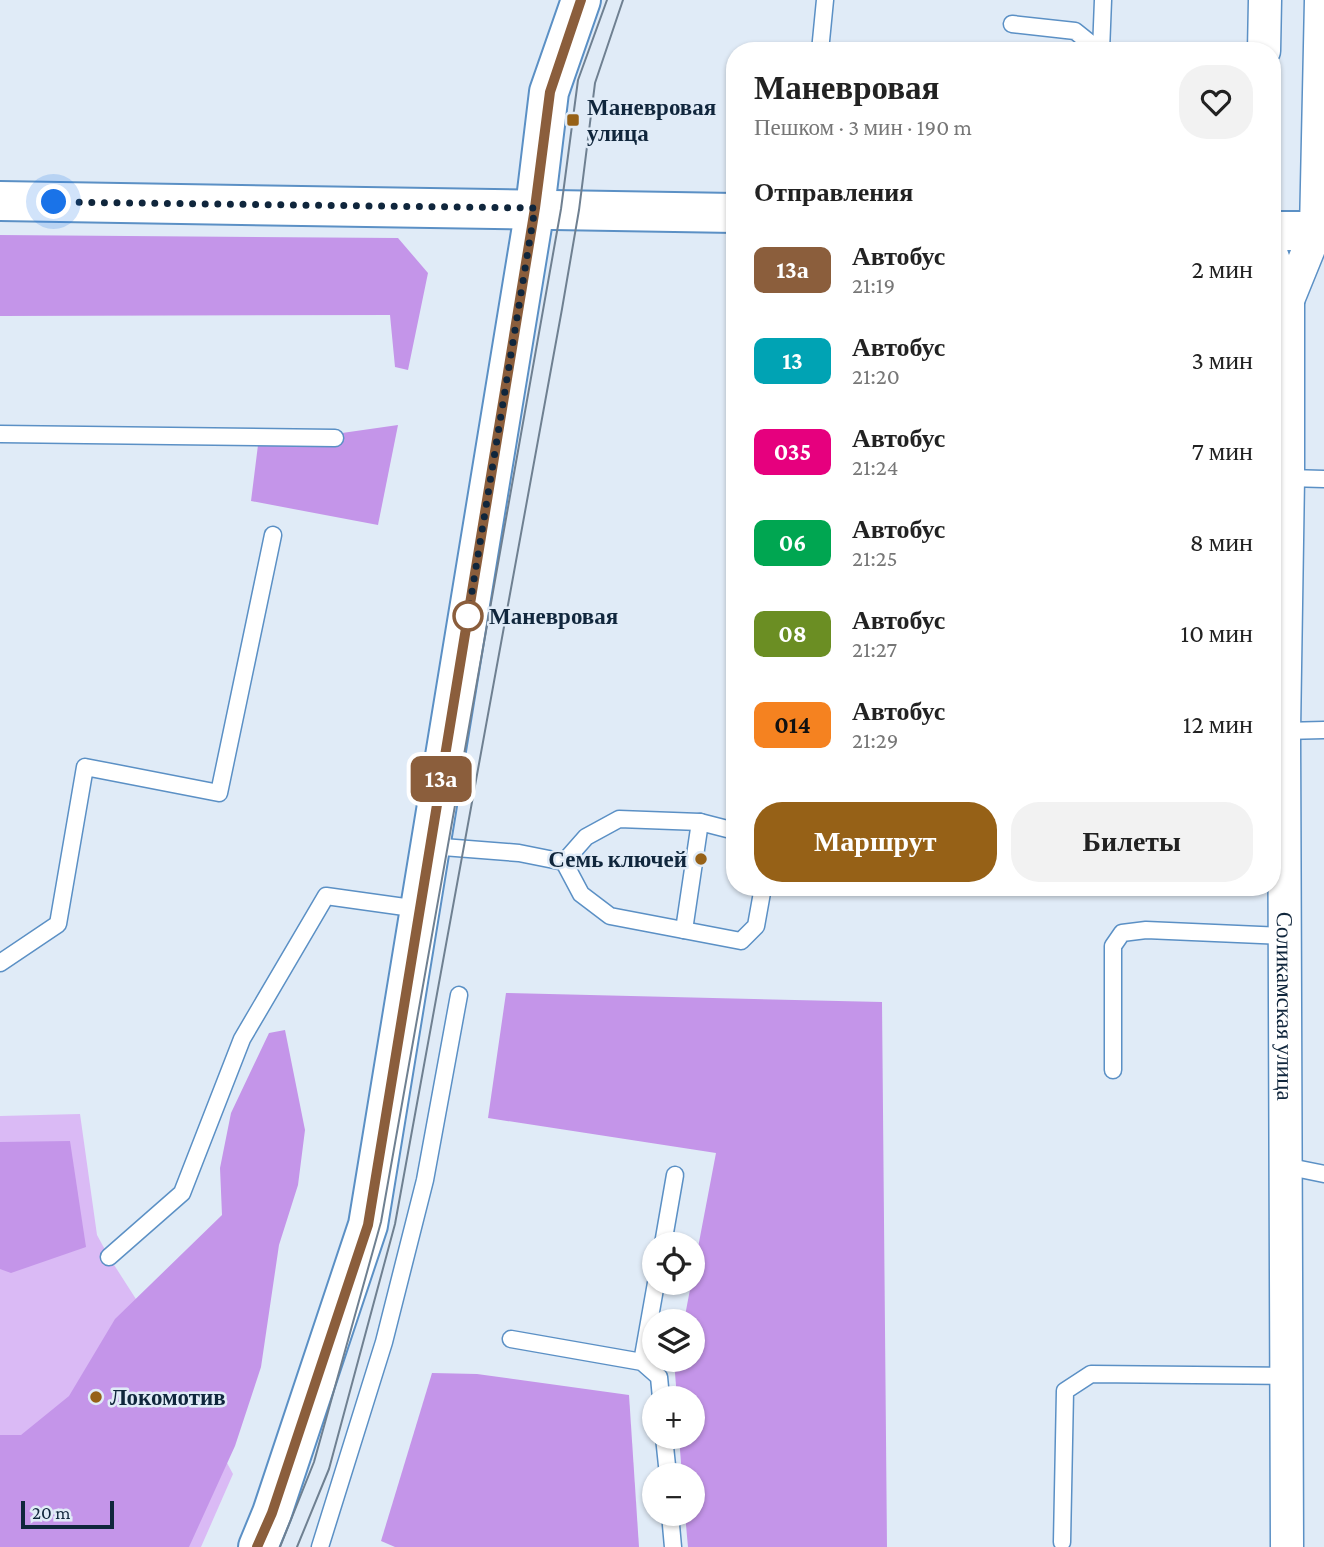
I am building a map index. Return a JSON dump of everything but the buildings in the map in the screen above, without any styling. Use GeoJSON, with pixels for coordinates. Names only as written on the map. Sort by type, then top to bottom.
{"type":"FeatureCollection","features":[{"type":"Feature","properties":{"kind":"main road"},"geometry":{"type":"LineString","coordinates":[[257,1547],[272,1513],[368,1225],[535,208],[550,92],[581,0]]}},
{"type":"Feature","properties":{"kind":"main road"},"geometry":{"type":"LineString","coordinates":[[0,201],[726,213]]}},
{"type":"Feature","properties":{"kind":"main road"},"geometry":{"type":"LineString","coordinates":[[1281,231],[1320,231]]}},
{"type":"Feature","properties":{"kind":"street"},"geometry":{"type":"LineString","coordinates":[[1264,42],[1265,0]]}},
{"type":"Feature","properties":{"kind":"street","name":"Соликамская улица"},"geometry":{"type":"LineString","coordinates":[[1288,300],[1320,231],[1321,0]]}},
{"type":"Feature","properties":{"kind":"street","name":"Соликамская улица"},"geometry":{"type":"LineString","coordinates":[[1281,280],[1288,300],[1284,732],[1287,1547]]}},
{"type":"Feature","properties":{"kind":"lane"},"geometry":{"type":"LineString","coordinates":[[821,42],[825,0]]}},
{"type":"Feature","properties":{"kind":"lane"},"geometry":{"type":"LineString","coordinates":[[1101,42],[1102,0]]}},
{"type":"Feature","properties":{"kind":"lane"},"geometry":{"type":"LineString","coordinates":[[1012,24],[1075,31],[1089,42]]}},
{"type":"Feature","properties":{"kind":"lane"},"geometry":{"type":"LineString","coordinates":[[0,434],[335,438]]}},
{"type":"Feature","properties":{"kind":"lane"},"geometry":{"type":"LineString","coordinates":[[1288,478],[1324,479]]}},
{"type":"Feature","properties":{"kind":"lane"},"geometry":{"type":"LineString","coordinates":[[0,963],[58,923],[85,767],[219,793],[273,534]]}},
{"type":"Feature","properties":{"kind":"lane"},"geometry":{"type":"LineString","coordinates":[[1284,732],[1324,730]]}},
{"type":"Feature","properties":{"kind":"lane"},"geometry":{"type":"LineString","coordinates":[[564,862],[586,837],[619,820],[700,822],[726,829]]}},
{"type":"Feature","properties":{"kind":"lane"},"geometry":{"type":"LineString","coordinates":[[684,930],[700,822]]}},
{"type":"Feature","properties":{"kind":"lane"},"geometry":{"type":"LineString","coordinates":[[430,846],[519,853],[564,862]]}},
{"type":"Feature","properties":{"kind":"lane"},"geometry":{"type":"LineString","coordinates":[[564,862],[581,894],[610,916],[741,941],[756,926],[761,896]]}},
{"type":"Feature","properties":{"kind":"lane"},"geometry":{"type":"LineString","coordinates":[[109,1257],[182,1193],[242,1039],[326,896],[419,909]]}},
{"type":"Feature","properties":{"kind":"lane"},"geometry":{"type":"LineString","coordinates":[[1113,1070],[1113,946],[1122,933],[1146,930],[1285,936]]}},
{"type":"Feature","properties":{"kind":"lane"},"geometry":{"type":"LineString","coordinates":[[320,1547],[384,1342],[425,1180],[459,995]]}},
{"type":"Feature","properties":{"kind":"lane"},"geometry":{"type":"LineString","coordinates":[[1286,1166],[1324,1174]]}},
{"type":"Feature","properties":{"kind":"lane"},"geometry":{"type":"LineString","coordinates":[[665,1232],[676,1175]]}},
{"type":"Feature","properties":{"kind":"lane"},"geometry":{"type":"LineString","coordinates":[[511,1339],[642,1362]]}},
{"type":"Feature","properties":{"kind":"lane"},"geometry":{"type":"LineString","coordinates":[[1062,1542],[1065,1391],[1091,1374],[1287,1376]]}},
{"type":"Feature","properties":{"kind":"lane"},"geometry":{"type":"LineString","coordinates":[[671,1526],[673,1547]]}},
{"type":"Feature","properties":{"kind":"shaded area"},"geometry":{"type":"Polygon","coordinates":[[[0,235],[398,238],[428,273],[408,370],[395,367],[390,315],[0,316],[0,235]]]}},
{"type":"Feature","properties":{"kind":"shaded area"},"geometry":{"type":"Polygon","coordinates":[[[398,425],[378,525],[251,501],[258,445],[398,425]]]}},
{"type":"Feature","properties":{"kind":"shaded area"},"geometry":{"type":"Polygon","coordinates":[[[506,993],[882,1002],[887,1547],[688,1547],[686,1526],[705,1526],[705,1463],[681,1463],[680,1449],[705,1449],[705,1386],[676,1386],[675,1373],[705,1372],[705,1309],[686,1309],[689,1295],[705,1295],[705,1232],[701,1232],[716,1153],[488,1118],[506,993]]]}},
{"type":"Feature","properties":{"kind":"shaded area"},"geometry":{"type":"Polygon","coordinates":[[[285,1030],[305,1130],[298,1185],[279,1245],[261,1367],[235,1446],[189,1547],[0,1547],[0,1435],[21,1435],[69,1396],[115,1319],[222,1215],[220,1168],[231,1113],[269,1033],[285,1030]]]}},
{"type":"Feature","properties":{"kind":"shaded area","name":"Локомотив"},"geometry":{"type":"Polygon","coordinates":[[[80,1114],[97,1235],[150,1321],[233,1474],[201,1547],[0,1547],[0,1116],[80,1114]]]}},
{"type":"Feature","properties":{"kind":"shaded area"},"geometry":{"type":"Polygon","coordinates":[[[70,1141],[86,1247],[11,1273],[0,1269],[0,1142],[70,1141]]]}},
{"type":"Feature","properties":{"kind":"shaded area"},"geometry":{"type":"Polygon","coordinates":[[[432,1373],[477,1374],[629,1395],[639,1547],[395,1547],[381,1541],[432,1373]]]}},
{"type":"Feature","properties":{"kind":"tram line"},"geometry":{"type":"LineString","coordinates":[[280,1547],[314,1462],[381,1222],[561,209],[578,80],[607,0]]}},
{"type":"Feature","properties":{"kind":"tram line"},"geometry":{"type":"LineString","coordinates":[[297,1547],[329,1469],[395,1224],[562,309],[579,210],[595,83],[623,0]]}},
{"type":"Feature","properties":{"kind":"bus line","name":"13а"},"geometry":{"type":"LineString","coordinates":[[257,1547],[272,1513],[368,1225],[535,208],[550,92],[581,0]]}},
{"type":"Feature","properties":{"kind":"place","name":"Маневровая улица"},"geometry":{"type":"Point","coordinates":[573,120]}},
{"type":"Feature","properties":{"kind":"place","name":"Маневровая"},"geometry":{"type":"Point","coordinates":[468,616]}},
{"type":"Feature","properties":{"kind":"place","name":"Семь ключей"},"geometry":{"type":"Point","coordinates":[701,859]}},
{"type":"Feature","properties":{"kind":"place","name":"Локомотив"},"geometry":{"type":"Point","coordinates":[96,1397]}},
{"type":"Feature","properties":{"kind":"route"},"geometry":{"type":"LineString","coordinates":[[54,202],[535,208],[468,616]]}}]}
